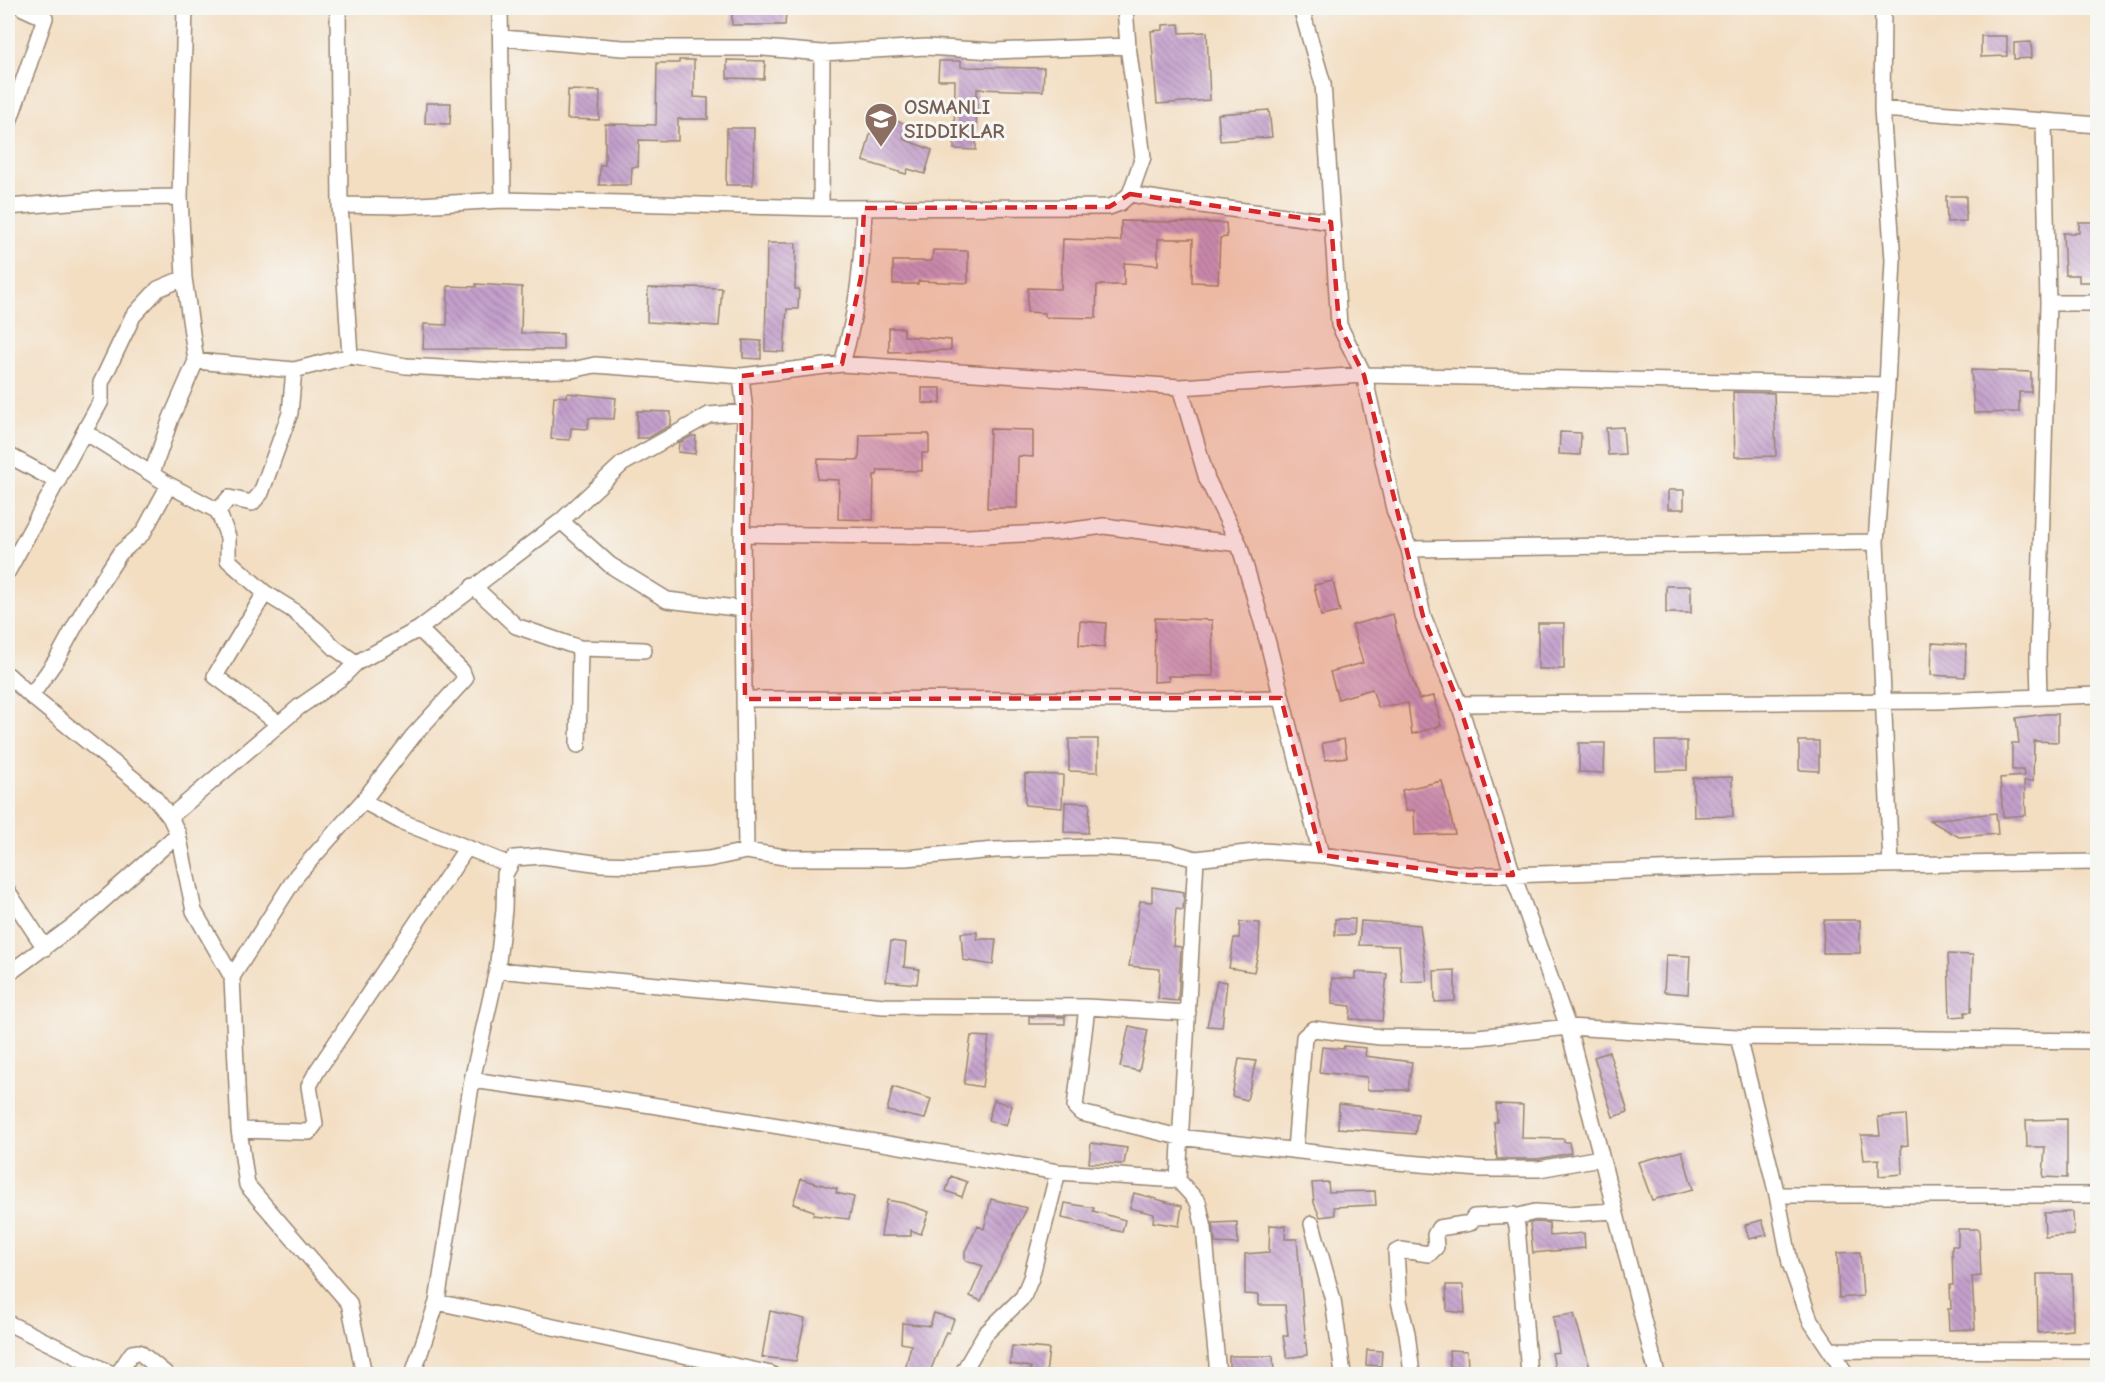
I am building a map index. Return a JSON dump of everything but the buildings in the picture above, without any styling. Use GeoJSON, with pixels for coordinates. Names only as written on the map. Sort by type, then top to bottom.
{"type":"FeatureCollection","features":[{"type":"Feature","properties":{"kind":"street"},"geometry":{"type":"LineString","coordinates":[[8,124],[13,94],[45,18],[23,8]]}},
{"type":"Feature","properties":{"kind":"street"},"geometry":{"type":"LineString","coordinates":[[152,473],[171,418],[196,361],[184,278],[180,197],[185,8]]}},
{"type":"Feature","properties":{"kind":"street"},"geometry":{"type":"LineString","coordinates":[[338,8],[340,205],[350,356]]}},
{"type":"Feature","properties":{"kind":"street"},"geometry":{"type":"LineString","coordinates":[[500,8],[503,201]]}},
{"type":"Feature","properties":{"kind":"street"},"geometry":{"type":"LineString","coordinates":[[340,205],[402,206],[503,201],[821,208],[1109,207],[1120,203],[1130,194],[1143,157],[1125,8]]}},
{"type":"Feature","properties":{"kind":"street"},"geometry":{"type":"LineString","coordinates":[[1301,8],[1323,84],[1339,325],[1364,375],[1395,509],[1409,549],[1423,616],[1459,704],[1513,875],[1568,1027],[1657,1374]]}},
{"type":"Feature","properties":{"kind":"street"},"geometry":{"type":"LineString","coordinates":[[1883,8],[1882,110],[1893,260],[1876,542],[1891,865]]}},
{"type":"Feature","properties":{"kind":"street"},"geometry":{"type":"LineString","coordinates":[[501,38],[623,48],[763,48],[822,53],[926,47],[994,51],[1128,46]]}},
{"type":"Feature","properties":{"kind":"street"},"geometry":{"type":"LineString","coordinates":[[821,208],[822,53]]}},
{"type":"Feature","properties":{"kind":"street"},"geometry":{"type":"LineString","coordinates":[[1882,110],[2097,125]]}},
{"type":"Feature","properties":{"kind":"street"},"geometry":{"type":"LineString","coordinates":[[2039,696],[2038,658],[2048,303],[2044,123]]}},
{"type":"Feature","properties":{"kind":"street"},"geometry":{"type":"LineString","coordinates":[[1130,194],[1192,206],[1266,212],[1331,222]]}},
{"type":"Feature","properties":{"kind":"street"},"geometry":{"type":"LineString","coordinates":[[8,207],[118,198],[180,197]]}},
{"type":"Feature","properties":{"kind":"street"},"geometry":{"type":"LineString","coordinates":[[842,364],[855,320],[861,277],[864,208]]}},
{"type":"Feature","properties":{"kind":"street"},"geometry":{"type":"LineString","coordinates":[[8,571],[101,402],[101,383],[133,316],[158,289],[184,278]]}},
{"type":"Feature","properties":{"kind":"street"},"geometry":{"type":"LineString","coordinates":[[2048,303],[2097,303]]}},
{"type":"Feature","properties":{"kind":"street"},"geometry":{"type":"LineString","coordinates":[[196,361],[294,370],[350,356],[406,366],[494,371],[572,370],[595,365],[741,376],[842,364],[1180,387],[1364,375],[1887,385]]}},
{"type":"Feature","properties":{"kind":"street"},"geometry":{"type":"LineString","coordinates":[[218,511],[229,498],[252,502],[261,494],[290,413],[294,370]]}},
{"type":"Feature","properties":{"kind":"street"},"geometry":{"type":"LineString","coordinates":[[741,376],[745,412],[742,534],[746,851]]}},
{"type":"Feature","properties":{"kind":"street"},"geometry":{"type":"LineString","coordinates":[[1180,387],[1207,478],[1239,544],[1321,855]]}},
{"type":"Feature","properties":{"kind":"street"},"geometry":{"type":"LineString","coordinates":[[170,817],[279,724],[341,678],[356,663],[419,629],[561,521],[622,464],[709,415],[745,412]]}},
{"type":"Feature","properties":{"kind":"street"},"geometry":{"type":"LineString","coordinates":[[85,432],[122,458],[218,511],[228,537],[228,560],[265,593],[291,609],[335,648],[356,663]]}},
{"type":"Feature","properties":{"kind":"street"},"geometry":{"type":"LineString","coordinates":[[8,455],[58,482]]}},
{"type":"Feature","properties":{"kind":"street"},"geometry":{"type":"LineString","coordinates":[[31,696],[57,659],[87,604],[120,553],[143,533],[169,485]]}},
{"type":"Feature","properties":{"kind":"street"},"geometry":{"type":"LineString","coordinates":[[561,521],[610,564],[667,600],[744,609]]}},
{"type":"Feature","properties":{"kind":"street"},"geometry":{"type":"LineString","coordinates":[[742,534],[968,537],[1104,526],[1239,544]]}},
{"type":"Feature","properties":{"kind":"street"},"geometry":{"type":"LineString","coordinates":[[1409,549],[1876,542]]}},
{"type":"Feature","properties":{"kind":"street"},"geometry":{"type":"LineString","coordinates":[[473,586],[516,626],[580,648],[644,650]]}},
{"type":"Feature","properties":{"kind":"street"},"geometry":{"type":"LineString","coordinates":[[265,593],[215,676],[279,724]]}},
{"type":"Feature","properties":{"kind":"street"},"geometry":{"type":"LineString","coordinates":[[232,977],[297,875],[363,801],[412,736],[465,679],[462,671],[419,629]]}},
{"type":"Feature","properties":{"kind":"street"},"geometry":{"type":"LineString","coordinates":[[578,745],[582,671],[580,648]]}},
{"type":"Feature","properties":{"kind":"street"},"geometry":{"type":"LineString","coordinates":[[8,675],[136,781],[154,797],[170,817],[178,834],[194,911],[232,977],[239,1130],[250,1189],[348,1303],[364,1374]]}},
{"type":"Feature","properties":{"kind":"street"},"geometry":{"type":"LineString","coordinates":[[1459,704],[1885,701],[2097,696]]}},
{"type":"Feature","properties":{"kind":"street"},"geometry":{"type":"LineString","coordinates":[[745,699],[1186,700],[1281,698]]}},
{"type":"Feature","properties":{"kind":"street"},"geometry":{"type":"LineString","coordinates":[[363,801],[400,821],[508,864]]}},
{"type":"Feature","properties":{"kind":"street"},"geometry":{"type":"LineString","coordinates":[[8,974],[45,948],[129,879],[178,834]]}},
{"type":"Feature","properties":{"kind":"street"},"geometry":{"type":"LineString","coordinates":[[413,1374],[437,1302],[472,1080],[497,970],[504,910],[505,874],[508,864],[514,858],[543,856],[602,864],[639,865],[709,859],[746,851],[791,858],[906,858],[994,850],[1097,847],[1170,852],[1196,859],[1263,851],[1321,855],[1467,875],[2097,862]]}},
{"type":"Feature","properties":{"kind":"street"},"geometry":{"type":"LineString","coordinates":[[239,1130],[309,1132],[313,1129],[315,1124],[309,1086],[317,1071],[466,849]]}},
{"type":"Feature","properties":{"kind":"street"},"geometry":{"type":"LineString","coordinates":[[1196,859],[1178,1180],[1198,1202],[1204,1228],[1218,1374]]}},
{"type":"Feature","properties":{"kind":"street"},"geometry":{"type":"LineString","coordinates":[[8,892],[45,948]]}},
{"type":"Feature","properties":{"kind":"street"},"geometry":{"type":"LineString","coordinates":[[497,970],[884,1006],[1087,1007],[1188,1013]]}},
{"type":"Feature","properties":{"kind":"street"},"geometry":{"type":"LineString","coordinates":[[1087,1007],[1075,1107],[1081,1113],[1179,1137],[1479,1168],[1539,1169],[1600,1158]]}},
{"type":"Feature","properties":{"kind":"street"},"geometry":{"type":"LineString","coordinates":[[1295,1150],[1304,1037],[1313,1029],[1380,1037],[1436,1038],[1478,1037],[1568,1027],[1738,1037],[2097,1041]]}},
{"type":"Feature","properties":{"kind":"street"},"geometry":{"type":"LineString","coordinates":[[1738,1037],[1777,1195],[1790,1263],[1810,1320],[1846,1374]]}},
{"type":"Feature","properties":{"kind":"street"},"geometry":{"type":"LineString","coordinates":[[472,1080],[651,1105],[1058,1172],[1178,1180]]}},
{"type":"Feature","properties":{"kind":"street"},"geometry":{"type":"LineString","coordinates":[[962,1374],[985,1334],[1023,1298],[1031,1278],[1058,1172]]}},
{"type":"Feature","properties":{"kind":"street"},"geometry":{"type":"LineString","coordinates":[[1777,1195],[2097,1195]]}},
{"type":"Feature","properties":{"kind":"street"},"geometry":{"type":"LineString","coordinates":[[1412,1374],[1407,1333],[1399,1301],[1396,1252],[1401,1250],[1429,1254],[1436,1247],[1435,1236],[1439,1228],[1470,1223],[1474,1217],[1479,1216],[1500,1214],[1515,1217],[1535,1212],[1566,1214],[1614,1211]]}},
{"type":"Feature","properties":{"kind":"street"},"geometry":{"type":"LineString","coordinates":[[1515,1217],[1528,1374]]}},
{"type":"Feature","properties":{"kind":"street"},"geometry":{"type":"LineString","coordinates":[[1312,1224],[1333,1300],[1343,1374]]}},
{"type":"Feature","properties":{"kind":"street"},"geometry":{"type":"LineString","coordinates":[[437,1302],[771,1374]]}},
{"type":"Feature","properties":{"kind":"street"},"geometry":{"type":"LineString","coordinates":[[8,1323],[110,1373],[118,1374],[132,1353],[139,1352],[166,1374]]}},
{"type":"Feature","properties":{"kind":"street"},"geometry":{"type":"LineString","coordinates":[[1830,1350],[2097,1351]]}},
{"type":"Feature","properties":{"kind":"highlighted area"},"geometry":{"type":"Polygon","coordinates":[[[1130,194],[1331,222],[1339,325],[1364,375],[1423,616],[1459,704],[1513,875],[1467,875],[1321,855],[1281,698],[745,699],[741,376],[842,364],[861,277],[864,208],[1109,207],[1130,194]]]}},
{"type":"Feature","properties":{"kind":"place","name":"OSMANLI SIDDIKLAR"},"geometry":{"type":"Point","coordinates":[881,148]}}]}
